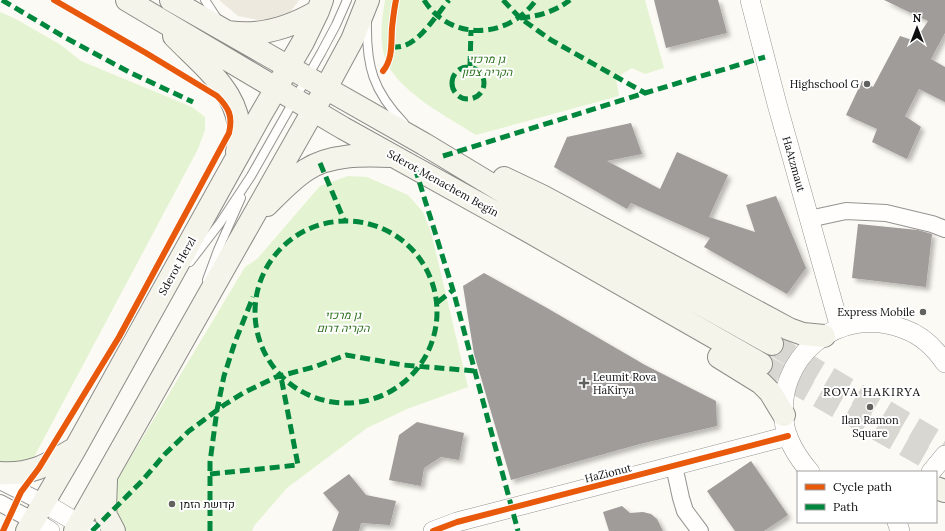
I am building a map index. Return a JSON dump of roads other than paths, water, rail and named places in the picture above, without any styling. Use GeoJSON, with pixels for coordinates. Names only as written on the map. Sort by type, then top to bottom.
{"type":"FeatureCollection","features":[{"type":"Feature","properties":{"kind":"main road","name":"Sderot Menachem Begin"},"geometry":{"type":"LineString","coordinates":[[127,0],[294,99],[761,364]]}},
{"type":"Feature","properties":{"kind":"main road","name":"Sderot Menachem Begin"},"geometry":{"type":"LineString","coordinates":[[171,0],[424,144],[540,214],[772,344]]}},
{"type":"Feature","properties":{"kind":"main road","name":"Sderot Herzl"},"geometry":{"type":"LineString","coordinates":[[82,529],[107,475],[248,224],[294,99],[307,78],[352,40],[369,0]]}},
{"type":"Feature","properties":{"kind":"main road"},"geometry":{"type":"LineString","coordinates":[[226,32],[248,34],[275,30],[292,24],[320,6]]}},
{"type":"Feature","properties":{"kind":"main road","name":"Sderot Herzl"},"geometry":{"type":"LineString","coordinates":[[39,522],[75,449],[236,161],[294,99],[307,78],[320,6]]}},
{"type":"Feature","properties":{"kind":"main road"},"geometry":{"type":"LineString","coordinates":[[154,16],[215,78],[230,97],[238,119],[240,133],[236,161]]}},
{"type":"Feature","properties":{"kind":"main road"},"geometry":{"type":"LineString","coordinates":[[248,224],[282,189],[308,169],[320,163],[342,158],[362,156],[395,156]]}},
{"type":"Feature","properties":{"kind":"main road"},"geometry":{"type":"LineString","coordinates":[[443,156],[502,177],[542,196],[789,329],[803,334],[832,332]]}},
{"type":"Feature","properties":{"kind":"main road"},"geometry":{"type":"LineString","coordinates":[[478,203],[521,240],[545,257],[736,367],[761,383],[770,392],[784,415]]}},
{"type":"Feature","properties":{"kind":"main road"},"geometry":{"type":"LineString","coordinates":[[0,473],[16,474],[31,471],[47,465],[75,449]]}},
{"type":"Feature","properties":{"kind":"main road"},"geometry":{"type":"LineString","coordinates":[[107,475],[106,516],[114,531]]}},
{"type":"Feature","properties":{"kind":"street","name":"HaAtzmaut"},"geometry":{"type":"LineString","coordinates":[[750,0],[809,219],[832,332]]}},
{"type":"Feature","properties":{"kind":"street"},"geometry":{"type":"LineString","coordinates":[[809,219],[846,211],[886,213],[932,224],[945,229]]}},
{"type":"Feature","properties":{"kind":"street"},"geometry":{"type":"LineString","coordinates":[[809,471],[799,459],[788,436],[784,415],[784,399],[787,384],[793,370],[811,345],[832,332],[854,324],[868,322],[896,326],[909,331],[922,338],[932,347],[945,363]]}},
{"type":"Feature","properties":{"kind":"street","name":"HaZionut"},"geometry":{"type":"LineString","coordinates":[[433,531],[465,520],[788,436]]}},
{"type":"Feature","properties":{"kind":"street"},"geometry":{"type":"LineString","coordinates":[[932,471],[945,455]]}},
{"type":"Feature","properties":{"kind":"street"},"geometry":{"type":"LineString","coordinates":[[674,466],[685,511],[700,531]]}},
{"type":"Feature","properties":{"kind":"street"},"geometry":{"type":"LineString","coordinates":[[0,481],[39,522]]}},
{"type":"Feature","properties":{"kind":"street"},"geometry":{"type":"LineString","coordinates":[[0,503],[39,522],[82,529]]}},
{"type":"Feature","properties":{"kind":"lane"},"geometry":{"type":"LineString","coordinates":[[205,0],[226,32]]}},
{"type":"Feature","properties":{"kind":"lane"},"geometry":{"type":"LineString","coordinates":[[307,78],[336,25],[347,0]]}},
{"type":"Feature","properties":{"kind":"lane"},"geometry":{"type":"LineString","coordinates":[[369,0],[367,38],[368,54],[373,78],[385,101],[424,144]]}},
{"type":"Feature","properties":{"kind":"lane"},"geometry":{"type":"LineString","coordinates":[[154,307],[220,223],[251,176],[294,99]]}},
{"type":"Feature","properties":{"kind":"lane"},"geometry":{"type":"LineString","coordinates":[[189,329],[218,250],[251,176]]}},
{"type":"Feature","properties":{"kind":"tunnel"},"geometry":{"type":"LineString","coordinates":[[772,344],[945,446]]}},
{"type":"Feature","properties":{"kind":"tunnel"},"geometry":{"type":"LineString","coordinates":[[761,364],[945,468]]}},
{"type":"Feature","properties":{"kind":"place","name":"Highschool G"},"geometry":{"type":"Point","coordinates":[867,84]}},
{"type":"Feature","properties":{"kind":"place","name":"Express Mobile"},"geometry":{"type":"Point","coordinates":[923,312]}},
{"type":"Feature","properties":{"kind":"place","name":"Leumit Rova HaKirya"},"geometry":{"type":"Point","coordinates":[584,383]}},
{"type":"Feature","properties":{"kind":"place","name":"Ilan Ramon Square"},"geometry":{"type":"Point","coordinates":[870,407]}},
{"type":"Feature","properties":{"kind":"place","name":"קדושת הזמן"},"geometry":{"type":"Point","coordinates":[172,504]}},
{"type":"Feature","properties":{"kind":"district","name":"ROVA HAKIRYA"},"geometry":{"type":"Point","coordinates":[872,391]}},
{"type":"Feature","properties":{"kind":"park label","name":"גן מרכזי הקריה צפון"},"geometry":{"type":"Point","coordinates":[487,65]}},
{"type":"Feature","properties":{"kind":"park label","name":"גן מרכזי הקריה דרום"},"geometry":{"type":"Point","coordinates":[343,321]}}]}
